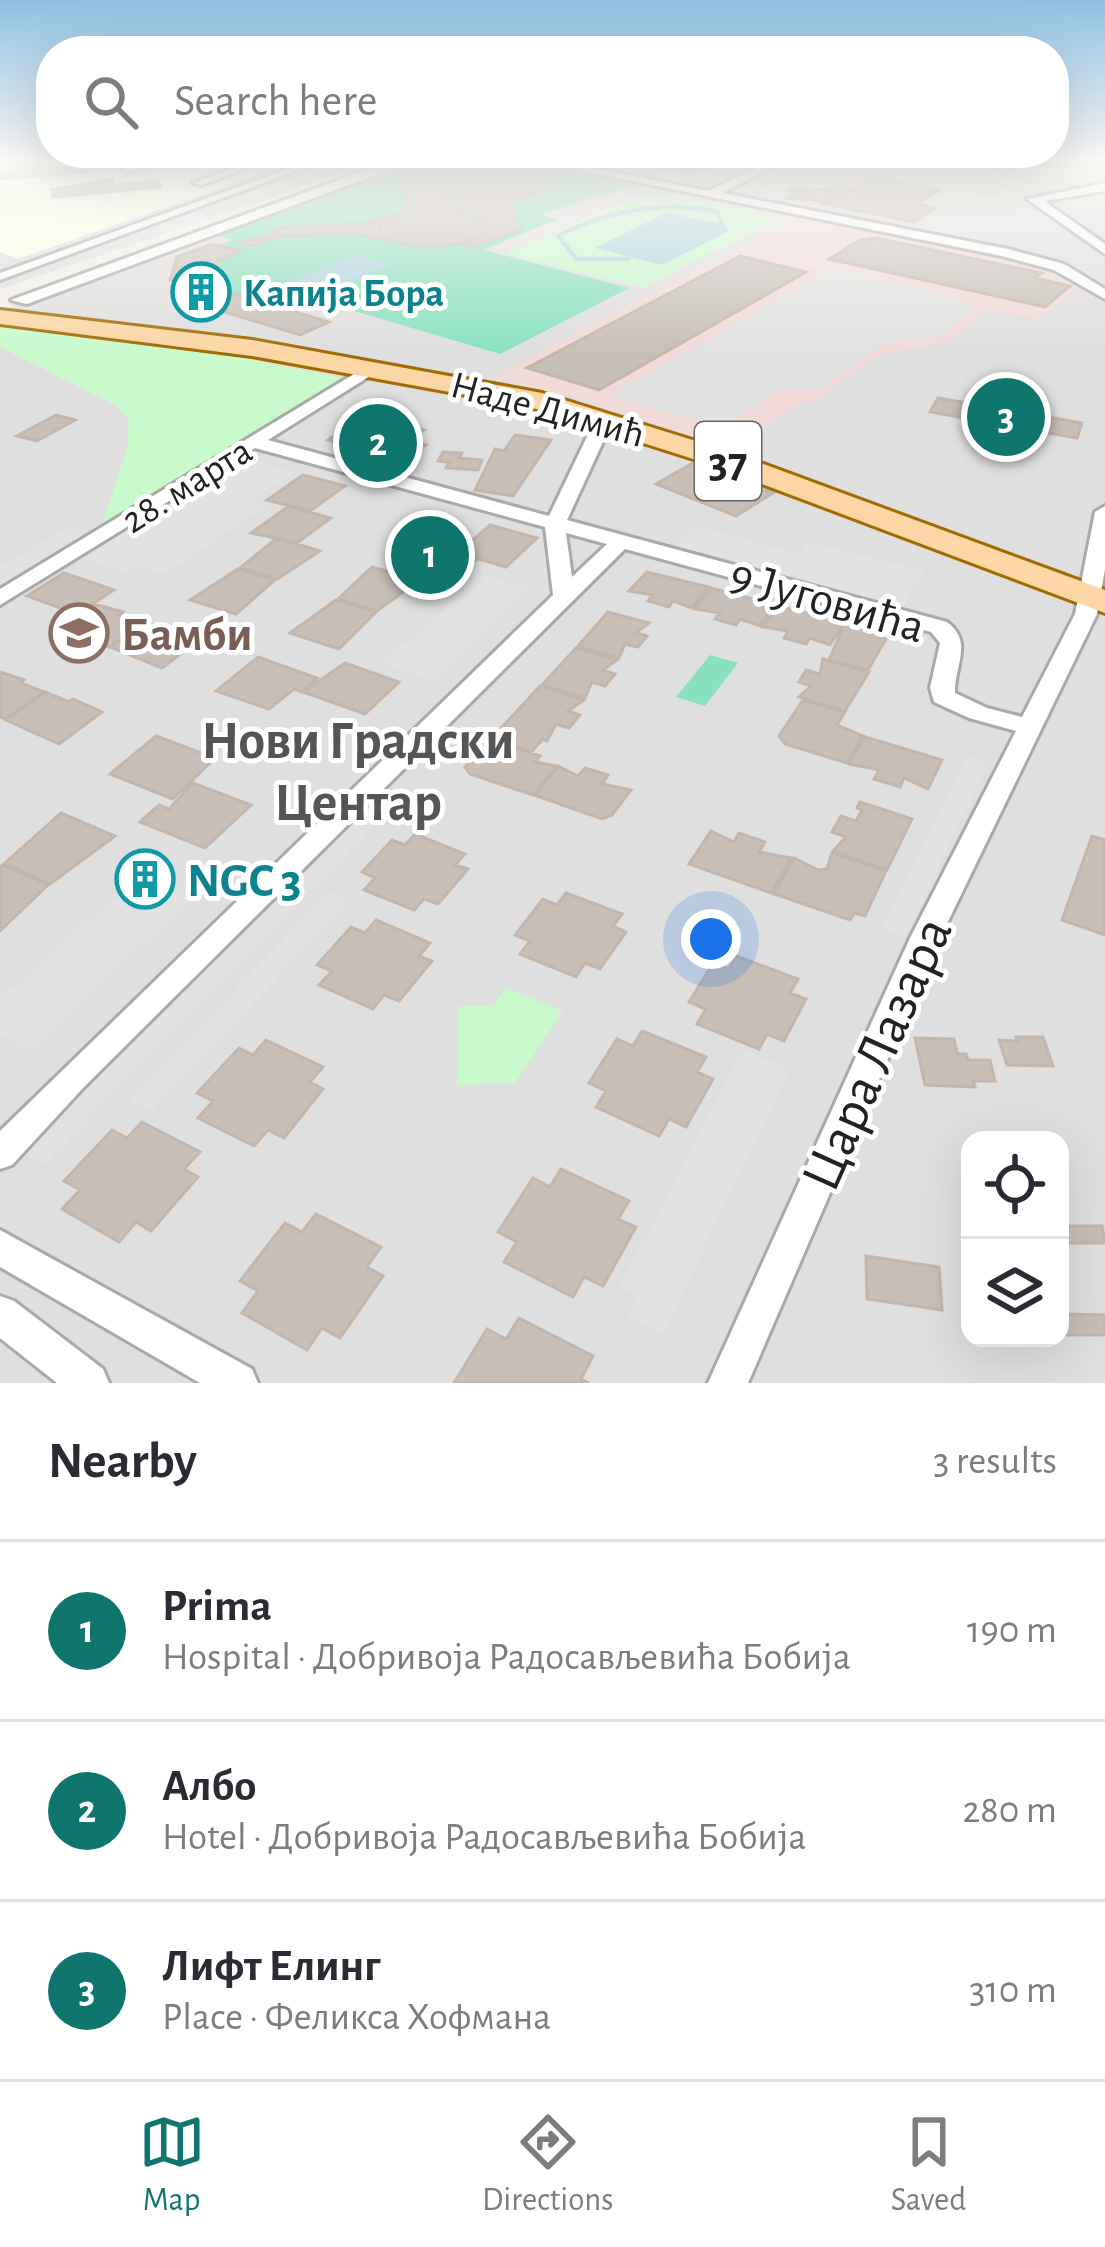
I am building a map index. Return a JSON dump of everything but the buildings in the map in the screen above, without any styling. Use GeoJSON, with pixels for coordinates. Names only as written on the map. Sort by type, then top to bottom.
{"type":"FeatureCollection","features":[{"type":"Feature","properties":{"kind":"main road","name":"Наде Димић"},"geometry":{"type":"LineString","coordinates":[[7,302],[490,389],[604,420],[1097,599]]}},
{"type":"Feature","properties":{"kind":"street"},"geometry":{"type":"LineString","coordinates":[[0,277],[144,225]]}},
{"type":"Feature","properties":{"kind":"street"},"geometry":{"type":"LineString","coordinates":[[7,302],[208,225]]}},
{"type":"Feature","properties":{"kind":"street"},"geometry":{"type":"LineString","coordinates":[[7,302],[226,225]]}},
{"type":"Feature","properties":{"kind":"street"},"geometry":{"type":"LineString","coordinates":[[866,225],[1059,268],[1105,295]]}},
{"type":"Feature","properties":{"kind":"street"},"geometry":{"type":"LineString","coordinates":[[1069,225],[1105,250]]}},
{"type":"Feature","properties":{"kind":"street","name":"28. марта"},"geometry":{"type":"LineString","coordinates":[[0,598],[372,368]]}},
{"type":"Feature","properties":{"kind":"street"},"geometry":{"type":"LineString","coordinates":[[564,596],[555,524],[604,420]]}},
{"type":"Feature","properties":{"kind":"street","name":"9 Југовића"},"geometry":{"type":"LineString","coordinates":[[253,442],[939,627],[950,635],[954,650],[940,681],[943,697],[978,713],[1027,726]]}},
{"type":"Feature","properties":{"kind":"street","name":"Цара Лазара"},"geometry":{"type":"LineString","coordinates":[[728,1383],[925,938],[1027,726],[1097,599],[1105,512]]}},
{"type":"Feature","properties":{"kind":"street"},"geometry":{"type":"LineString","coordinates":[[0,1154],[619,542]]}},
{"type":"Feature","properties":{"kind":"street"},"geometry":{"type":"LineString","coordinates":[[0,1246],[238,1383]]}},
{"type":"Feature","properties":{"kind":"street"},"geometry":{"type":"LineString","coordinates":[[0,1314],[89,1383]]}},
{"type":"Feature","properties":{"kind":"shaded area"},"geometry":{"type":"Polygon","coordinates":[[[0,225],[191,225],[0,289],[0,225]]]}},
{"type":"Feature","properties":{"kind":"shaded area"},"geometry":{"type":"Polygon","coordinates":[[[0,225],[116,225],[18,259],[0,252],[0,225]]]}},
{"type":"Feature","properties":{"kind":"shaded area"},"geometry":{"type":"Polygon","coordinates":[[[223,225],[1105,225],[1105,1383],[0,1383],[0,313],[23,298],[223,225]]]}},
{"type":"Feature","properties":{"kind":"shaded area"},"geometry":{"type":"Polygon","coordinates":[[[785,225],[878,228],[1019,259],[1047,268],[1079,287],[1039,320],[990,309],[947,341],[879,355],[817,399],[790,409],[749,437],[758,451],[749,456],[576,398],[492,377],[785,225]]]}},
{"type":"Feature","properties":{"kind":"shaded area"},"geometry":{"type":"Polygon","coordinates":[[[832,268],[950,295],[978,308],[938,337],[886,343],[820,389],[779,390],[722,429],[610,395],[832,268]]]}},
{"type":"Feature","properties":{"kind":"shaded area"},"geometry":{"type":"Polygon","coordinates":[[[242,457],[294,472],[251,501],[265,506],[163,575],[137,566],[127,573],[81,558],[242,457]]]}},
{"type":"Feature","properties":{"kind":"shaded area"},"geometry":{"type":"Polygon","coordinates":[[[693,526],[799,553],[808,541],[925,571],[902,607],[673,547],[693,526]]]}},
{"type":"Feature","properties":{"kind":"shaded area"},"geometry":{"type":"Polygon","coordinates":[[[66,528],[94,531],[0,587],[0,567],[66,528]]]}},
{"type":"Feature","properties":{"kind":"shaded area"},"geometry":{"type":"Polygon","coordinates":[[[483,575],[529,588],[431,680],[382,663],[483,575]]]}},
{"type":"Feature","properties":{"kind":"shaded area"},"geometry":{"type":"Polygon","coordinates":[[[967,756],[988,763],[905,937],[881,928],[967,756]]]}},
{"type":"Feature","properties":{"kind":"shaded area"},"geometry":{"type":"Polygon","coordinates":[[[362,812],[381,819],[44,1164],[22,1152],[362,812]]]}},
{"type":"Feature","properties":{"kind":"shaded area"},"geometry":{"type":"Polygon","coordinates":[[[206,863],[222,870],[29,1051],[0,1035],[0,999],[131,883],[166,899],[206,863]]]}},
{"type":"Feature","properties":{"kind":"shaded area"},"geometry":{"type":"Polygon","coordinates":[[[329,892],[350,901],[152,1111],[130,1100],[329,892]]]}},
{"type":"Feature","properties":{"kind":"shaded area"},"geometry":{"type":"Polygon","coordinates":[[[743,1050],[790,1069],[663,1334],[628,1317],[638,1296],[620,1286],[743,1050]]]}},
{"type":"Feature","properties":{"kind":"green space"},"geometry":{"type":"Polygon","coordinates":[[[241,225],[544,225],[484,250],[629,288],[500,354],[317,300],[272,304],[218,288],[219,261],[241,251],[220,245],[232,240],[214,234],[241,225]]]}},
{"type":"Feature","properties":{"kind":"green space"},"geometry":{"type":"Polygon","coordinates":[[[571,225],[767,225],[643,288],[505,254],[571,225]]]}},
{"type":"Feature","properties":{"kind":"green space"},"geometry":{"type":"Polygon","coordinates":[[[0,324],[192,348],[343,378],[101,529],[127,448],[129,420],[117,406],[0,347],[0,324]]]}},
{"type":"Feature","properties":{"kind":"green space"},"geometry":{"type":"Polygon","coordinates":[[[710,655],[738,663],[705,706],[676,697],[710,655]]]}},
{"type":"Feature","properties":{"kind":"green space"},"geometry":{"type":"Polygon","coordinates":[[[506,988],[563,1011],[515,1083],[457,1085],[458,1007],[493,1005],[506,988]]]}},
{"type":"Feature","properties":{"kind":"water"},"geometry":{"type":"Polygon","coordinates":[[[643,225],[725,225],[730,230],[662,265],[595,248],[643,225]]]}},
{"type":"Feature","properties":{"kind":"water"},"geometry":{"type":"Polygon","coordinates":[[[356,255],[392,265],[322,294],[284,283],[356,255]]]}},
{"type":"Feature","properties":{"kind":"waterway"},"geometry":{"type":"LineString","coordinates":[[585,225],[558,236],[577,259],[629,259]]}},
{"type":"Feature","properties":{"kind":"place","name":"Капија Бора"},"geometry":{"type":"Point","coordinates":[201,292]}},
{"type":"Feature","properties":{"kind":"place","name":"Лифт Елинг"},"geometry":{"type":"Point","coordinates":[1006,417]}},
{"type":"Feature","properties":{"kind":"place","name":"Албо"},"geometry":{"type":"Point","coordinates":[378,443]}},
{"type":"Feature","properties":{"kind":"place","name":"Prima"},"geometry":{"type":"Point","coordinates":[430,555]}},
{"type":"Feature","properties":{"kind":"place","name":"Бамби"},"geometry":{"type":"Point","coordinates":[79,633]}},
{"type":"Feature","properties":{"kind":"place","name":"NGC 3"},"geometry":{"type":"Point","coordinates":[145,879]}},
{"type":"Feature","properties":{"kind":"district","name":"Нови Градски Центар"},"geometry":{"type":"Point","coordinates":[358,770]}}]}
